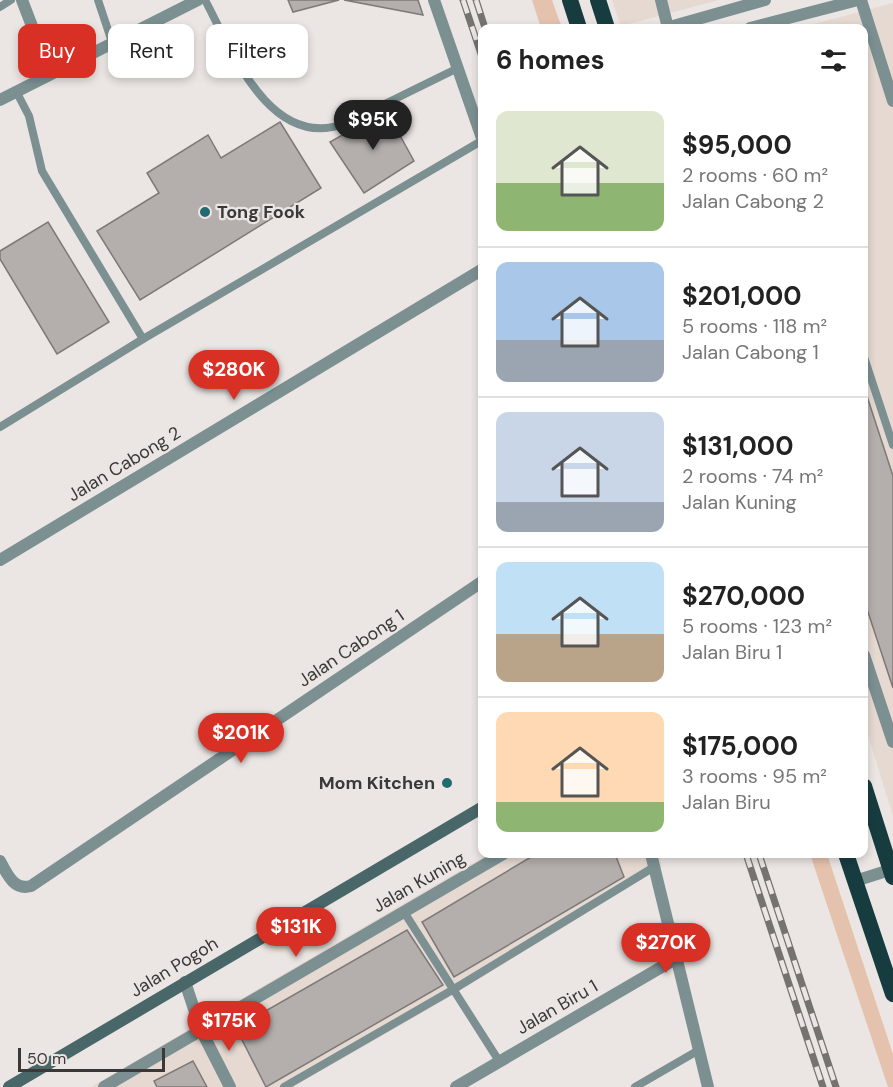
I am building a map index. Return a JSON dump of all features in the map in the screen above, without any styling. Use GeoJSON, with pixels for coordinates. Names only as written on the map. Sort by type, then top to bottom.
{"type":"FeatureCollection","features":[{"type":"Feature","properties":{"kind":"highway"},"geometry":{"type":"LineString","coordinates":[[570,0],[578,24]]}},
{"type":"Feature","properties":{"kind":"highway"},"geometry":{"type":"LineString","coordinates":[[598,0],[606,24]]}},
{"type":"Feature","properties":{"kind":"highway"},"geometry":{"type":"LineString","coordinates":[[868,798],[892,872]]}},
{"type":"Feature","properties":{"kind":"highway"},"geometry":{"type":"LineString","coordinates":[[847,858],[893,994]]}},
{"type":"Feature","properties":{"kind":"main road","name":"Jalan Pogoh"},"geometry":{"type":"LineString","coordinates":[[9,1087],[478,810]]}},
{"type":"Feature","properties":{"kind":"street"},"geometry":{"type":"LineString","coordinates":[[22,0],[31,24]]}},
{"type":"Feature","properties":{"kind":"street"},"geometry":{"type":"LineString","coordinates":[[149,24],[198,0]]}},
{"type":"Feature","properties":{"kind":"street"},"geometry":{"type":"LineString","coordinates":[[434,0],[478,126]]}},
{"type":"Feature","properties":{"kind":"street"},"geometry":{"type":"LineString","coordinates":[[661,0],[666,24]]}},
{"type":"Feature","properties":{"kind":"street"},"geometry":{"type":"LineString","coordinates":[[681,24],[765,0]]}},
{"type":"Feature","properties":{"kind":"street"},"geometry":{"type":"LineString","coordinates":[[766,24],[859,0],[867,24]]}},
{"type":"Feature","properties":{"kind":"street"},"geometry":{"type":"LineString","coordinates":[[868,27],[893,101]]}},
{"type":"Feature","properties":{"kind":"street"},"geometry":{"type":"LineString","coordinates":[[0,100],[41,78]]}},
{"type":"Feature","properties":{"kind":"street","name":"Jalan Cabong 2"},"geometry":{"type":"LineString","coordinates":[[0,560],[478,272]]}},
{"type":"Feature","properties":{"kind":"street","name":"Jalan Cabong 1"},"geometry":{"type":"LineString","coordinates":[[1,866],[16,885],[23,888],[31,885],[478,584]]}},
{"type":"Feature","properties":{"kind":"street"},"geometry":{"type":"LineString","coordinates":[[868,667],[893,742]]}},
{"type":"Feature","properties":{"kind":"street","name":"Jalan Kuning"},"geometry":{"type":"LineString","coordinates":[[104,1087],[496,858]]}},
{"type":"Feature","properties":{"kind":"street"},"geometry":{"type":"LineString","coordinates":[[652,858],[708,1087]]}},
{"type":"Feature","properties":{"kind":"street"},"geometry":{"type":"LineString","coordinates":[[855,881],[892,872]]}},
{"type":"Feature","properties":{"kind":"street","name":"Jalan Biru 1"},"geometry":{"type":"LineString","coordinates":[[456,1087],[677,958]]}},
{"type":"Feature","properties":{"kind":"street"},"geometry":{"type":"LineString","coordinates":[[185,982],[201,1030],[230,1087]]}},
{"type":"Feature","properties":{"kind":"lane"},"geometry":{"type":"LineString","coordinates":[[0,7],[11,0]]}},
{"type":"Feature","properties":{"kind":"lane"},"geometry":{"type":"LineString","coordinates":[[98,0],[108,30]]}},
{"type":"Feature","properties":{"kind":"lane"},"geometry":{"type":"LineString","coordinates":[[205,0],[234,54],[271,108],[288,121],[304,127],[332,128],[344,124],[458,68]]}},
{"type":"Feature","properties":{"kind":"lane"},"geometry":{"type":"LineString","coordinates":[[16,91],[29,116],[42,171],[143,339]]}},
{"type":"Feature","properties":{"kind":"lane"},"geometry":{"type":"LineString","coordinates":[[0,427],[143,339],[478,143]]}},
{"type":"Feature","properties":{"kind":"lane"},"geometry":{"type":"LineString","coordinates":[[868,369],[893,445]]}},
{"type":"Feature","properties":{"kind":"lane"},"geometry":{"type":"LineString","coordinates":[[284,1087],[654,867]]}},
{"type":"Feature","properties":{"kind":"lane"},"geometry":{"type":"LineString","coordinates":[[404,912],[499,1061]]}},
{"type":"Feature","properties":{"kind":"lane"},"geometry":{"type":"LineString","coordinates":[[635,1087],[699,1050]]}},
{"type":"Feature","properties":{"kind":"shaded area"},"geometry":{"type":"Polygon","coordinates":[[[532,0],[552,0],[561,24],[540,24],[532,0]]]}},
{"type":"Feature","properties":{"kind":"shaded area"},"geometry":{"type":"Polygon","coordinates":[[[612,0],[719,0],[629,24],[620,24],[612,0]]]}},
{"type":"Feature","properties":{"kind":"shaded area"},"geometry":{"type":"Polygon","coordinates":[[[893,3],[893,816],[868,735],[868,24],[814,24],[893,3]]]}},
{"type":"Feature","properties":{"kind":"shaded area"},"geometry":{"type":"Polygon","coordinates":[[[481,858],[660,858],[662,867],[446,999],[293,1087],[91,1087],[481,858]]]}},
{"type":"Feature","properties":{"kind":"shaded area"},"geometry":{"type":"Polygon","coordinates":[[[811,858],[828,858],[893,1054],[893,1087],[888,1087],[811,858]]]}},
{"type":"Feature","properties":{"kind":"building"},"geometry":{"type":"Polygon","coordinates":[[[288,0],[339,0],[293,12],[288,0]]]}},
{"type":"Feature","properties":{"kind":"building"},"geometry":{"type":"Polygon","coordinates":[[[344,0],[418,0],[423,15],[344,0]]]}},
{"type":"Feature","properties":{"kind":"building"},"geometry":{"type":"Polygon","coordinates":[[[386,110],[414,161],[364,193],[330,142],[386,110]]]}},
{"type":"Feature","properties":{"kind":"building","name":"Tong Fook"},"geometry":{"type":"Polygon","coordinates":[[[280,122],[321,188],[140,300],[97,231],[159,193],[147,173],[208,135],[221,158],[280,122]]]}},
{"type":"Feature","properties":{"kind":"building"},"geometry":{"type":"Polygon","coordinates":[[[48,222],[109,322],[57,354],[0,259],[0,251],[48,222]]]}},
{"type":"Feature","properties":{"kind":"building"},"geometry":{"type":"Polygon","coordinates":[[[868,399],[893,476],[893,688],[868,612],[868,399]]]}},
{"type":"Feature","properties":{"kind":"building"},"geometry":{"type":"Polygon","coordinates":[[[529,858],[617,858],[624,877],[454,977],[422,922],[529,858]]]}},
{"type":"Feature","properties":{"kind":"building"},"geometry":{"type":"Polygon","coordinates":[[[407,930],[443,985],[266,1087],[236,1028],[407,930]]]}},
{"type":"Feature","properties":{"kind":"building"},"geometry":{"type":"Polygon","coordinates":[[[193,1061],[207,1087],[157,1087],[154,1081],[193,1061]]]}},
{"type":"Feature","properties":{"kind":"railway"},"geometry":{"type":"LineString","coordinates":[[463,0],[478,45]]}},
{"type":"Feature","properties":{"kind":"railway"},"geometry":{"type":"LineString","coordinates":[[476,0],[484,24]]}},
{"type":"Feature","properties":{"kind":"railway"},"geometry":{"type":"LineString","coordinates":[[747,858],[823,1087]]}},
{"type":"Feature","properties":{"kind":"railway"},"geometry":{"type":"LineString","coordinates":[[760,858],[836,1087]]}},
{"type":"Feature","properties":{"kind":"place","name":"Tong Fook"},"geometry":{"type":"Point","coordinates":[205,212]}},
{"type":"Feature","properties":{"kind":"place","name":"Mom Kitchen"},"geometry":{"type":"Point","coordinates":[447,783]}}]}
